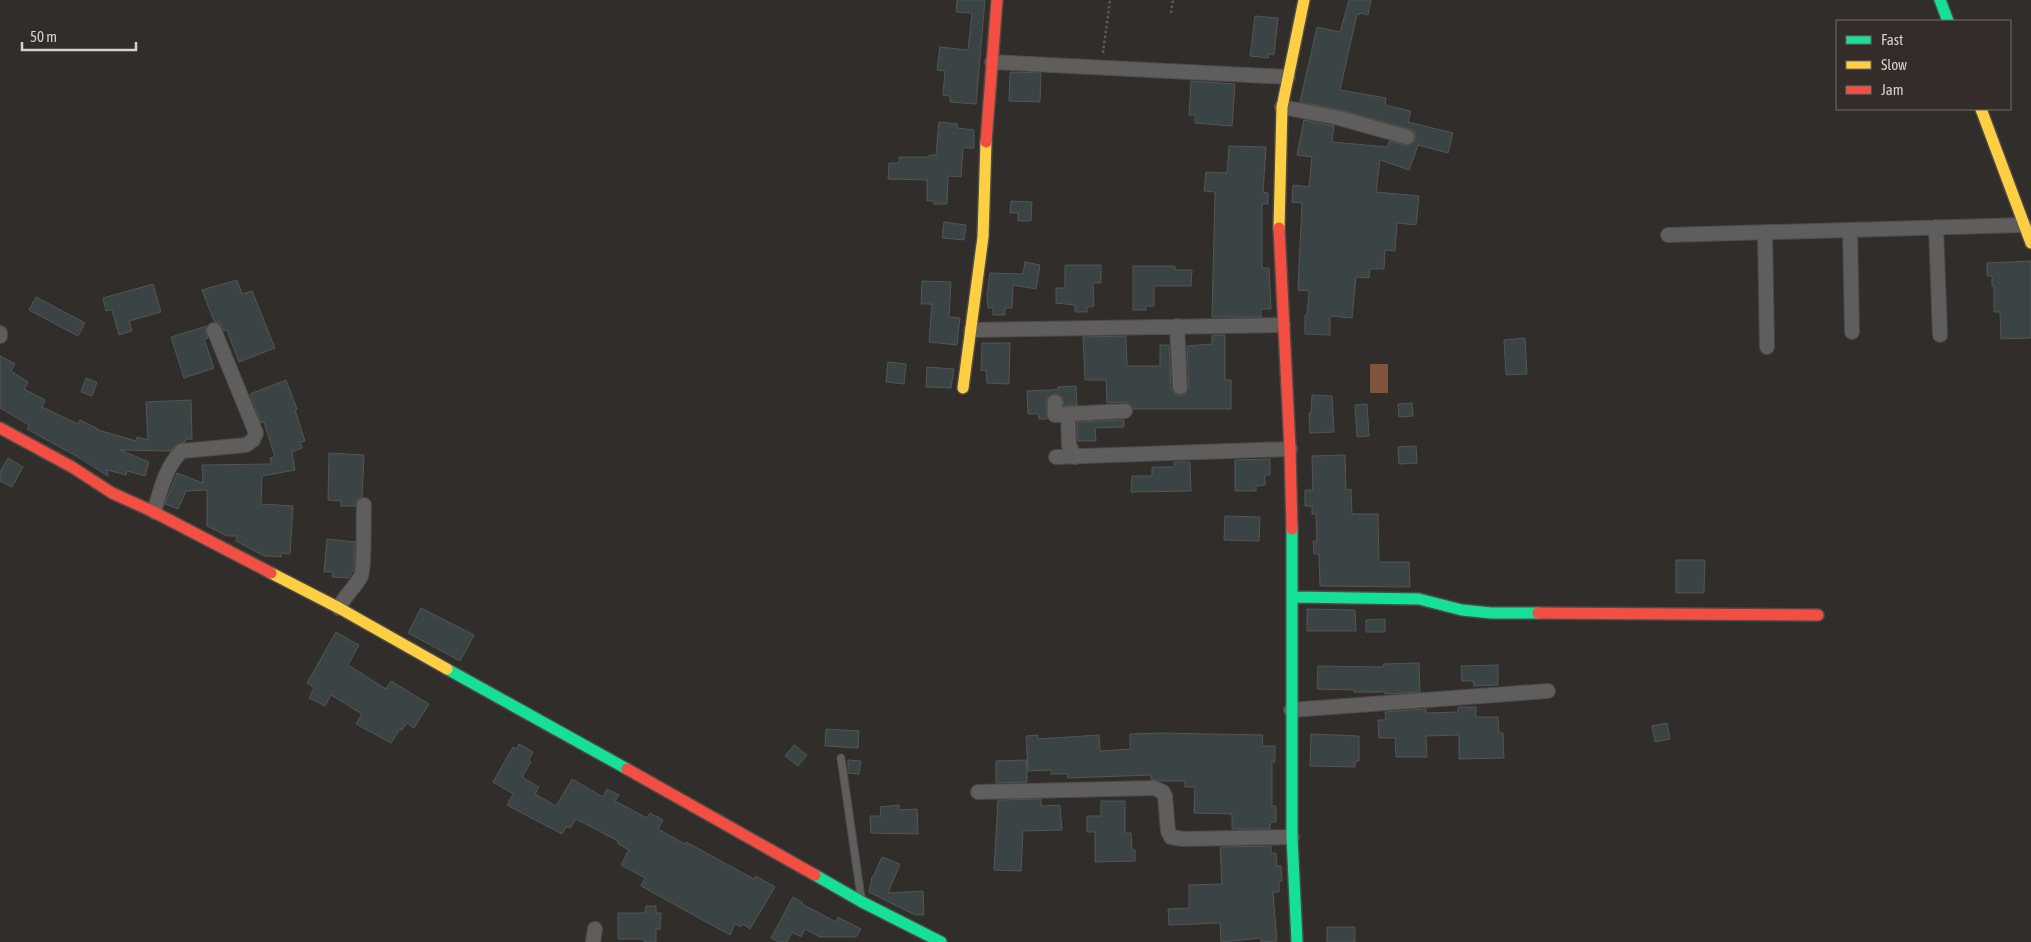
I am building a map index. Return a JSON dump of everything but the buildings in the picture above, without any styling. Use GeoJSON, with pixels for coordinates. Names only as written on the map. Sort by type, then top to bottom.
{"type":"FeatureCollection","features":[{"type":"Feature","properties":{"kind":"street"},"geometry":{"type":"LineString","coordinates":[[962,388],[983,237],[986,127],[997,0]]}},
{"type":"Feature","properties":{"kind":"street"},"geometry":{"type":"LineString","coordinates":[[1297,942],[1292,837],[1291,710],[1293,597],[1290,449],[1279,236],[1282,107],[1304,0]]}},
{"type":"Feature","properties":{"kind":"street"},"geometry":{"type":"LineString","coordinates":[[1940,0],[1948,20]]}},
{"type":"Feature","properties":{"kind":"street"},"geometry":{"type":"LineString","coordinates":[[992,62],[1288,77]]}},
{"type":"Feature","properties":{"kind":"street"},"geometry":{"type":"LineString","coordinates":[[1282,107],[1340,118],[1407,137]]}},
{"type":"Feature","properties":{"kind":"street"},"geometry":{"type":"LineString","coordinates":[[1981,110],[2031,243]]}},
{"type":"Feature","properties":{"kind":"street"},"geometry":{"type":"LineString","coordinates":[[1668,235],[2024,224]]}},
{"type":"Feature","properties":{"kind":"street"},"geometry":{"type":"LineString","coordinates":[[1936,227],[1940,335]]}},
{"type":"Feature","properties":{"kind":"street"},"geometry":{"type":"LineString","coordinates":[[1850,230],[1852,332]]}},
{"type":"Feature","properties":{"kind":"street"},"geometry":{"type":"LineString","coordinates":[[1765,232],[1768,347]]}},
{"type":"Feature","properties":{"kind":"street"},"geometry":{"type":"LineString","coordinates":[[971,330],[1283,325]]}},
{"type":"Feature","properties":{"kind":"street"},"geometry":{"type":"LineString","coordinates":[[1177,326],[1180,387]]}},
{"type":"Feature","properties":{"kind":"street"},"geometry":{"type":"LineString","coordinates":[[154,512],[176,456],[182,451],[246,445],[253,440],[256,434],[214,330]]}},
{"type":"Feature","properties":{"kind":"street"},"geometry":{"type":"LineString","coordinates":[[1055,402],[1056,415],[1125,411]]}},
{"type":"Feature","properties":{"kind":"street"},"geometry":{"type":"LineString","coordinates":[[1068,414],[1068,445],[1075,457]]}},
{"type":"Feature","properties":{"kind":"street"},"geometry":{"type":"LineString","coordinates":[[0,428],[72,467],[112,493],[154,512],[339,608],[787,858],[862,902],[937,941]]}},
{"type":"Feature","properties":{"kind":"street"},"geometry":{"type":"LineString","coordinates":[[1056,457],[1290,449]]}},
{"type":"Feature","properties":{"kind":"street"},"geometry":{"type":"LineString","coordinates":[[339,608],[343,598],[362,574],[364,505]]}},
{"type":"Feature","properties":{"kind":"street"},"geometry":{"type":"LineString","coordinates":[[1293,597],[1419,599],[1462,610],[1491,613],[1818,615]]}},
{"type":"Feature","properties":{"kind":"street"},"geometry":{"type":"LineString","coordinates":[[1291,710],[1548,691]]}},
{"type":"Feature","properties":{"kind":"street"},"geometry":{"type":"LineString","coordinates":[[978,792],[1154,788],[1163,792],[1165,796],[1168,831],[1171,837],[1175,839],[1292,837]]}},
{"type":"Feature","properties":{"kind":"lane"},"geometry":{"type":"LineString","coordinates":[[841,758],[862,902]]}},
{"type":"Feature","properties":{"kind":"path"},"geometry":{"type":"LineString","coordinates":[[1102,67],[1110,0]]}},
{"type":"Feature","properties":{"kind":"path"},"geometry":{"type":"LineString","coordinates":[[1171,13],[1173,0]]}},
{"type":"Feature","properties":{"kind":"shaded area"},"geometry":{"type":"Polygon","coordinates":[[[1370,364],[1388,364],[1388,393],[1370,393],[1370,364]]]}},
{"type":"Feature","properties":{"kind":"traffic: fast"},"geometry":{"type":"LineString","coordinates":[[1940,0],[1948,20]]}},
{"type":"Feature","properties":{"kind":"traffic: fast"},"geometry":{"type":"LineString","coordinates":[[1292,529],[1292,837],[1297,942]]}},
{"type":"Feature","properties":{"kind":"traffic: fast"},"geometry":{"type":"LineString","coordinates":[[1293,597],[1419,599],[1462,610],[1491,613],[1538,613]]}},
{"type":"Feature","properties":{"kind":"traffic: fast"},"geometry":{"type":"LineString","coordinates":[[447,669],[627,769]]}},
{"type":"Feature","properties":{"kind":"traffic: fast"},"geometry":{"type":"LineString","coordinates":[[815,875],[862,902],[941,942]]}},
{"type":"Feature","properties":{"kind":"traffic: slow"},"geometry":{"type":"LineString","coordinates":[[1279,228],[1282,107],[1304,0]]}},
{"type":"Feature","properties":{"kind":"traffic: slow"},"geometry":{"type":"LineString","coordinates":[[1981,110],[2031,243]]}},
{"type":"Feature","properties":{"kind":"traffic: slow"},"geometry":{"type":"LineString","coordinates":[[963,388],[983,237],[986,142]]}},
{"type":"Feature","properties":{"kind":"traffic: slow"},"geometry":{"type":"LineString","coordinates":[[271,573],[339,608],[447,669]]}},
{"type":"Feature","properties":{"kind":"traffic: jam"},"geometry":{"type":"LineString","coordinates":[[986,142],[997,0]]}},
{"type":"Feature","properties":{"kind":"traffic: jam"},"geometry":{"type":"LineString","coordinates":[[1279,228],[1292,529]]}},
{"type":"Feature","properties":{"kind":"traffic: jam"},"geometry":{"type":"LineString","coordinates":[[0,428],[72,467],[112,493],[154,512],[271,573]]}},
{"type":"Feature","properties":{"kind":"traffic: jam"},"geometry":{"type":"LineString","coordinates":[[1538,613],[1818,615]]}},
{"type":"Feature","properties":{"kind":"traffic: jam"},"geometry":{"type":"LineString","coordinates":[[627,769],[815,875]]}}]}
